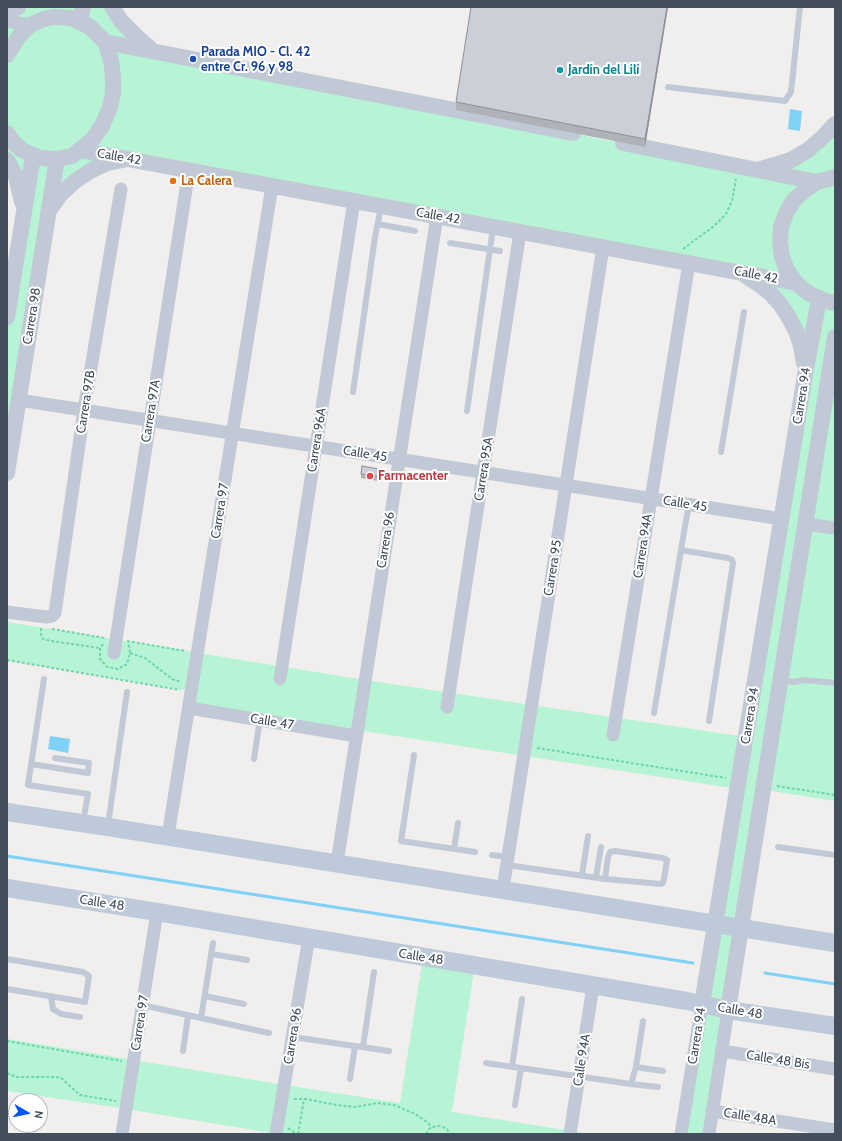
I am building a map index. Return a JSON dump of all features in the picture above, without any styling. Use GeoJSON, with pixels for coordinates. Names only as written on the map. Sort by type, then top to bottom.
{"type":"FeatureCollection","features":[{"type":"Feature","properties":{"kind":"main road"},"geometry":{"type":"LineString","coordinates":[[7,812],[503,889],[835,943]]}},
{"type":"Feature","properties":{"kind":"main road","name":"Calle 48"},"geometry":{"type":"LineString","coordinates":[[7,888],[309,937],[702,1004],[728,1010],[835,1026]]}},
{"type":"Feature","properties":{"kind":"street"},"geometry":{"type":"LineString","coordinates":[[7,13],[18,7]]}},
{"type":"Feature","properties":{"kind":"street"},"geometry":{"type":"LineString","coordinates":[[112,7],[121,20],[154,52]]}},
{"type":"Feature","properties":{"kind":"street"},"geometry":{"type":"LineString","coordinates":[[7,55],[19,36],[30,25],[44,19],[54,12],[63,17],[72,18],[81,14],[90,27],[105,42],[113,76],[113,94],[109,110],[102,126],[92,140],[72,156],[57,159],[32,156],[13,142],[7,133]]}},
{"type":"Feature","properties":{"kind":"street"},"geometry":{"type":"LineString","coordinates":[[7,21],[30,25]]}},
{"type":"Feature","properties":{"kind":"street"},"geometry":{"type":"LineString","coordinates":[[105,42],[154,52],[457,103],[584,136]]}},
{"type":"Feature","properties":{"kind":"street"},"geometry":{"type":"LineString","coordinates":[[759,170],[792,160],[823,138],[835,124]]}},
{"type":"Feature","properties":{"kind":"street"},"geometry":{"type":"LineString","coordinates":[[607,140],[817,182]]}},
{"type":"Feature","properties":{"kind":"street","name":"Calle 42"},"geometry":{"type":"LineString","coordinates":[[79,150],[603,247],[684,257],[734,271],[796,283]]}},
{"type":"Feature","properties":{"kind":"street","name":"Carrera 98"},"geometry":{"type":"LineString","coordinates":[[7,317],[32,156]]}},
{"type":"Feature","properties":{"kind":"street","name":"Carrera 98"},"geometry":{"type":"LineString","coordinates":[[7,473],[57,159]]}},
{"type":"Feature","properties":{"kind":"street"},"geometry":{"type":"LineString","coordinates":[[49,211],[60,195],[74,182],[90,171],[101,166],[126,159]]}},
{"type":"Feature","properties":{"kind":"street"},"geometry":{"type":"LineString","coordinates":[[7,160],[16,178],[22,198],[22,219]]}},
{"type":"Feature","properties":{"kind":"street","name":"Carrera 97A"},"geometry":{"type":"LineString","coordinates":[[114,653],[189,170]]}},
{"type":"Feature","properties":{"kind":"street"},"geometry":{"type":"LineString","coordinates":[[835,177],[817,182],[804,190],[794,200],[786,213],[781,227],[780,242],[782,257],[787,270],[796,283],[819,299],[835,303]]}},
{"type":"Feature","properties":{"kind":"street","name":"Carrera 97"},"geometry":{"type":"LineString","coordinates":[[168,836],[272,186]]}},
{"type":"Feature","properties":{"kind":"street","name":"Carrera 97B"},"geometry":{"type":"LineString","coordinates":[[50,622],[54,613],[84,410],[121,189]]}},
{"type":"Feature","properties":{"kind":"street","name":"Carrera 96A"},"geometry":{"type":"LineString","coordinates":[[280,679],[354,201]]}},
{"type":"Feature","properties":{"kind":"street","name":"Carrera 96"},"geometry":{"type":"LineString","coordinates":[[337,863],[437,216]]}},
{"type":"Feature","properties":{"kind":"street","name":"Carrera 95A"},"geometry":{"type":"LineString","coordinates":[[447,707],[520,232]]}},
{"type":"Feature","properties":{"kind":"street","name":"Carrera 95"},"geometry":{"type":"LineString","coordinates":[[503,889],[603,247]]}},
{"type":"Feature","properties":{"kind":"street","name":"Carrera 94A"},"geometry":{"type":"LineString","coordinates":[[613,735],[651,499],[684,257]]}},
{"type":"Feature","properties":{"kind":"street"},"geometry":{"type":"LineString","coordinates":[[734,271],[747,276],[760,284],[781,305],[790,318],[796,331],[802,353],[805,375]]}},
{"type":"Feature","properties":{"kind":"street","name":"Carrera 94"},"geometry":{"type":"LineString","coordinates":[[681,1134],[805,375],[819,299]]}},
{"type":"Feature","properties":{"kind":"street","name":"Carrera 94"},"geometry":{"type":"LineString","coordinates":[[709,1134],[835,337]]}},
{"type":"Feature","properties":{"kind":"street"},"geometry":{"type":"LineString","coordinates":[[830,370],[835,355]]}},
{"type":"Feature","properties":{"kind":"street","name":"Calle 45"},"geometry":{"type":"LineString","coordinates":[[19,400],[782,519]]}},
{"type":"Feature","properties":{"kind":"street"},"geometry":{"type":"LineString","coordinates":[[806,524],[835,528]]}},
{"type":"Feature","properties":{"kind":"street"},"geometry":{"type":"LineString","coordinates":[[7,612],[46,617],[50,622]]}},
{"type":"Feature","properties":{"kind":"street","name":"Calle 47"},"geometry":{"type":"LineString","coordinates":[[189,708],[356,736]]}},
{"type":"Feature","properties":{"kind":"street","name":"Carrera 97"},"geometry":{"type":"LineString","coordinates":[[122,1134],[157,912]]}},
{"type":"Feature","properties":{"kind":"street","name":"Carrera 96"},"geometry":{"type":"LineString","coordinates":[[276,1134],[309,937]]}},
{"type":"Feature","properties":{"kind":"street","name":"Calle 94A"},"geometry":{"type":"LineString","coordinates":[[570,1134],[593,986]]}},
{"type":"Feature","properties":{"kind":"street","name":"Calle 48 Bis"},"geometry":{"type":"LineString","coordinates":[[722,1051],[835,1069]]}},
{"type":"Feature","properties":{"kind":"street","name":"Calle 48A"},"geometry":{"type":"LineString","coordinates":[[712,1111],[835,1130]]}},
{"type":"Feature","properties":{"kind":"lane"},"geometry":{"type":"LineString","coordinates":[[668,87],[785,101],[790,92],[800,7]]}},
{"type":"Feature","properties":{"kind":"lane"},"geometry":{"type":"LineString","coordinates":[[353,392],[381,206]]}},
{"type":"Feature","properties":{"kind":"lane"},"geometry":{"type":"LineString","coordinates":[[378,224],[415,231]]}},
{"type":"Feature","properties":{"kind":"lane"},"geometry":{"type":"LineString","coordinates":[[467,411],[493,227]]}},
{"type":"Feature","properties":{"kind":"lane"},"geometry":{"type":"LineString","coordinates":[[450,243],[500,251]]}},
{"type":"Feature","properties":{"kind":"lane"},"geometry":{"type":"LineString","coordinates":[[721,452],[744,312]]}},
{"type":"Feature","properties":{"kind":"lane"},"geometry":{"type":"LineString","coordinates":[[654,713],[689,505]]}},
{"type":"Feature","properties":{"kind":"lane"},"geometry":{"type":"LineString","coordinates":[[681,550],[728,558],[732,560],[733,563],[709,721]]}},
{"type":"Feature","properties":{"kind":"lane"},"geometry":{"type":"LineString","coordinates":[[44,679],[28,785],[88,794],[82,823]]}},
{"type":"Feature","properties":{"kind":"lane"},"geometry":{"type":"LineString","coordinates":[[781,680],[793,682],[805,680],[835,683]]}},
{"type":"Feature","properties":{"kind":"lane"},"geometry":{"type":"LineString","coordinates":[[108,827],[127,692]]}},
{"type":"Feature","properties":{"kind":"lane"},"geometry":{"type":"LineString","coordinates":[[254,759],[260,719]]}},
{"type":"Feature","properties":{"kind":"lane"},"geometry":{"type":"LineString","coordinates":[[414,755],[400,841],[476,852]]}},
{"type":"Feature","properties":{"kind":"lane"},"geometry":{"type":"LineString","coordinates":[[31,764],[88,773],[89,763],[56,758]]}},
{"type":"Feature","properties":{"kind":"lane"},"geometry":{"type":"LineString","coordinates":[[454,849],[458,823]]}},
{"type":"Feature","properties":{"kind":"lane"},"geometry":{"type":"LineString","coordinates":[[582,875],[588,836]]}},
{"type":"Feature","properties":{"kind":"lane"},"geometry":{"type":"LineString","coordinates":[[778,846],[835,855]]}},
{"type":"Feature","properties":{"kind":"lane"},"geometry":{"type":"LineString","coordinates":[[596,877],[601,847]]}},
{"type":"Feature","properties":{"kind":"lane"},"geometry":{"type":"LineString","coordinates":[[492,855],[507,861],[582,875],[596,877],[605,878],[661,884],[663,883],[664,879],[666,860],[662,858],[615,851],[610,852],[605,878]]}},
{"type":"Feature","properties":{"kind":"lane"},"geometry":{"type":"LineString","coordinates":[[202,1018],[213,944]]}},
{"type":"Feature","properties":{"kind":"lane"},"geometry":{"type":"LineString","coordinates":[[212,954],[247,960]]}},
{"type":"Feature","properties":{"kind":"lane"},"geometry":{"type":"LineString","coordinates":[[7,959],[83,972],[88,976],[85,1002],[7,989]]}},
{"type":"Feature","properties":{"kind":"lane"},"geometry":{"type":"LineString","coordinates":[[362,1047],[374,972]]}},
{"type":"Feature","properties":{"kind":"lane"},"geometry":{"type":"LineString","coordinates":[[51,996],[53,1009],[61,1014],[80,1017]]}},
{"type":"Feature","properties":{"kind":"lane"},"geometry":{"type":"LineString","coordinates":[[205,996],[244,1004]]}},
{"type":"Feature","properties":{"kind":"lane"},"geometry":{"type":"LineString","coordinates":[[512,1067],[522,999]]}},
{"type":"Feature","properties":{"kind":"lane"},"geometry":{"type":"LineString","coordinates":[[142,1005],[269,1033]]}},
{"type":"Feature","properties":{"kind":"lane"},"geometry":{"type":"LineString","coordinates":[[183,1051],[188,1016]]}},
{"type":"Feature","properties":{"kind":"lane"},"geometry":{"type":"LineString","coordinates":[[630,1084],[636,1067],[643,1021]]}},
{"type":"Feature","properties":{"kind":"lane"},"geometry":{"type":"LineString","coordinates":[[293,1037],[389,1051]]}},
{"type":"Feature","properties":{"kind":"lane"},"geometry":{"type":"LineString","coordinates":[[350,1080],[355,1046]]}},
{"type":"Feature","properties":{"kind":"lane"},"geometry":{"type":"LineString","coordinates":[[486,1063],[658,1087]]}},
{"type":"Feature","properties":{"kind":"lane"},"geometry":{"type":"LineString","coordinates":[[636,1067],[663,1071]]}},
{"type":"Feature","properties":{"kind":"lane"},"geometry":{"type":"LineString","coordinates":[[515,1105],[521,1068]]}},
{"type":"Feature","properties":{"kind":"path"},"geometry":{"type":"LineString","coordinates":[[684,257],[683,248],[714,226],[726,214],[732,201],[736,179]]}},
{"type":"Feature","properties":{"kind":"path"},"geometry":{"type":"LineString","coordinates":[[50,622],[110,639]]}},
{"type":"Feature","properties":{"kind":"path"},"geometry":{"type":"LineString","coordinates":[[41,627],[41,635],[44,639],[100,648]]}},
{"type":"Feature","properties":{"kind":"path"},"geometry":{"type":"LineString","coordinates":[[124,641],[198,653]]}},
{"type":"Feature","properties":{"kind":"path"},"geometry":{"type":"LineString","coordinates":[[130,654],[145,658],[172,679],[192,687]]}},
{"type":"Feature","properties":{"kind":"path"},"geometry":{"type":"LineString","coordinates":[[7,660],[192,687]]}},
{"type":"Feature","properties":{"kind":"path"},"geometry":{"type":"LineString","coordinates":[[525,746],[739,780]]}},
{"type":"Feature","properties":{"kind":"path"},"geometry":{"type":"LineString","coordinates":[[764,784],[835,796]]}},
{"type":"Feature","properties":{"kind":"path"},"geometry":{"type":"LineString","coordinates":[[7,1041],[133,1062]]}},
{"type":"Feature","properties":{"kind":"path"},"geometry":{"type":"LineString","coordinates":[[7,1073],[16,1077],[61,1078],[80,1095],[127,1103]]}},
{"type":"Feature","properties":{"kind":"path"},"geometry":{"type":"LineString","coordinates":[[298,1134],[304,1098]]}},
{"type":"Feature","properties":{"kind":"path"},"geometry":{"type":"LineString","coordinates":[[282,1100],[304,1098],[336,1105],[356,1107],[378,1103],[394,1105],[415,1114],[428,1122],[432,1127]]}},
{"type":"Feature","properties":{"kind":"path"},"geometry":{"type":"LineString","coordinates":[[426,1134],[432,1127],[440,1126],[447,1129],[450,1134]]}},
{"type":"Feature","properties":{"kind":"green space"},"geometry":{"type":"Polygon","coordinates":[[[18,7],[112,7],[154,52],[759,170],[791,160],[835,124],[835,801],[764,790],[709,1134],[681,1134],[738,789],[357,730],[189,708],[191,691],[7,660],[7,622],[365,680],[746,737],[805,375],[796,331],[747,276],[107,163],[49,211],[7,473],[7,317],[22,219],[7,160],[7,13],[18,7]]]}},
{"type":"Feature","properties":{"kind":"green space"},"geometry":{"type":"Polygon","coordinates":[[[423,957],[475,965],[452,1112],[590,1134],[277,1134],[48,1097],[48,1093],[20,1093],[7,1091],[7,1039],[285,1085],[400,1103],[423,957]]]}},
{"type":"Feature","properties":{"kind":"water"},"geometry":{"type":"Polygon","coordinates":[[[790,109],[802,111],[800,131],[788,129],[790,109]]]}},
{"type":"Feature","properties":{"kind":"water"},"geometry":{"type":"Polygon","coordinates":[[[50,736],[70,739],[68,753],[48,749],[50,736]]]}},
{"type":"Feature","properties":{"kind":"building","name":"Jardín del Lilí"},"geometry":{"type":"Polygon","coordinates":[[[471,7],[667,7],[645,139],[456,102],[471,7]]]}},
{"type":"Feature","properties":{"kind":"building"},"geometry":{"type":"Polygon","coordinates":[[[362,466],[379,469],[378,476],[361,474],[362,466]]]}},
{"type":"Feature","properties":{"kind":"waterway"},"geometry":{"type":"LineString","coordinates":[[7,856],[693,963]]}},
{"type":"Feature","properties":{"kind":"waterway"},"geometry":{"type":"LineString","coordinates":[[765,973],[835,984]]}},
{"type":"Feature","properties":{"kind":"place","name":"Parada MIO - Cl. 42 entre Cr. 96 y 98"},"geometry":{"type":"Point","coordinates":[193,59]}},
{"type":"Feature","properties":{"kind":"place","name":"Jardín del Lilí"},"geometry":{"type":"Point","coordinates":[560,70]}},
{"type":"Feature","properties":{"kind":"place","name":"La Calera"},"geometry":{"type":"Point","coordinates":[173,181]}},
{"type":"Feature","properties":{"kind":"place","name":"Farmacenter"},"geometry":{"type":"Point","coordinates":[370,476]}}]}
